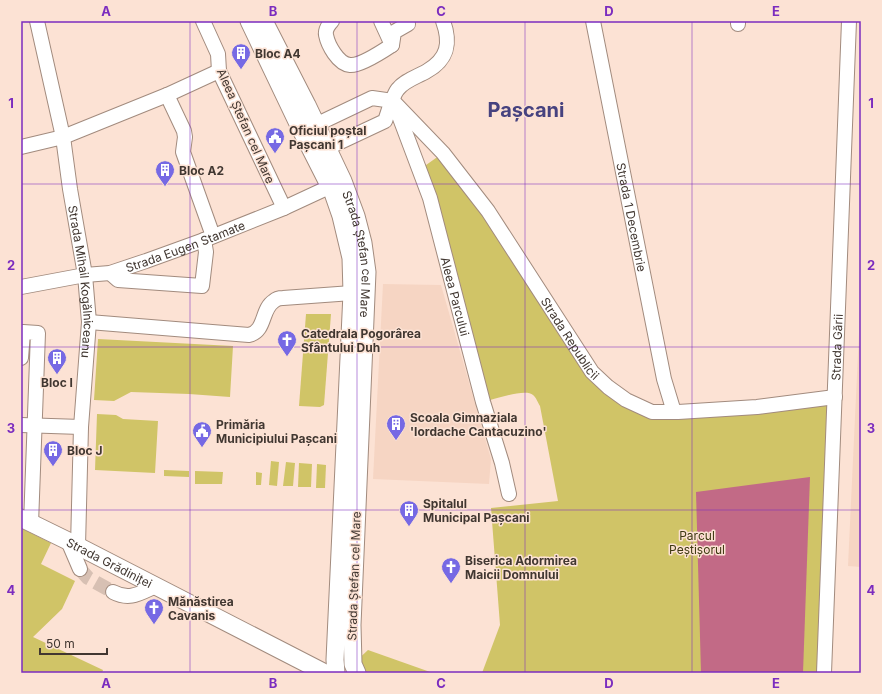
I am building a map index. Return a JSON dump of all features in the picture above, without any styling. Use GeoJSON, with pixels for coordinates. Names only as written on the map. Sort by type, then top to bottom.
{"type":"FeatureCollection","features":[{"type":"Feature","properties":{"kind":"main road","name":"Strada Ștefan cel Mare"},"geometry":{"type":"LineString","coordinates":[[249,21],[309,128],[336,184],[356,216],[367,272],[355,378],[335,660],[336,673]]}},
{"type":"Feature","properties":{"kind":"main road","name":"Strada Ștefan cel Mare"},"geometry":{"type":"LineString","coordinates":[[264,21],[309,128]]}},
{"type":"Feature","properties":{"kind":"main road","name":"Strada Ștefan cel Mare"},"geometry":{"type":"LineString","coordinates":[[336,184],[341,216],[351,258],[355,378],[352,625],[353,664],[357,673]]}},
{"type":"Feature","properties":{"kind":"main road","name":"Strada Grădiniței"},"geometry":{"type":"LineString","coordinates":[[26,521],[73,543],[325,673]]}},
{"type":"Feature","properties":{"kind":"street","name":"Strada Mihail Kogălniceanu"},"geometry":{"type":"LineString","coordinates":[[37,21],[63,137],[70,189],[85,275],[89,322],[73,543]]}},
{"type":"Feature","properties":{"kind":"street","name":"Aleea Ștefan cel Mare"},"geometry":{"type":"LineString","coordinates":[[203,21],[218,54],[219,71],[284,208]]}},
{"type":"Feature","properties":{"kind":"street"},"geometry":{"type":"LineString","coordinates":[[332,21],[325,33],[338,59],[343,63],[350,65],[357,64],[392,45]]}},
{"type":"Feature","properties":{"kind":"street"},"geometry":{"type":"LineString","coordinates":[[381,21],[392,45]]}},
{"type":"Feature","properties":{"kind":"street"},"geometry":{"type":"LineString","coordinates":[[321,152],[385,121],[393,101],[394,94],[398,88],[406,82],[433,68],[446,53],[448,38],[443,21]]}},
{"type":"Feature","properties":{"kind":"street","name":"Strada 1 Decembrie"},"geometry":{"type":"LineString","coordinates":[[593,21],[664,379],[674,412]]}},
{"type":"Feature","properties":{"kind":"street","name":"Strada Gării"},"geometry":{"type":"LineString","coordinates":[[824,673],[849,21]]}},
{"type":"Feature","properties":{"kind":"street"},"geometry":{"type":"LineString","coordinates":[[392,45],[394,32],[410,22]]}},
{"type":"Feature","properties":{"kind":"street"},"geometry":{"type":"LineString","coordinates":[[21,147],[63,137],[167,95],[219,71]]}},
{"type":"Feature","properties":{"kind":"street"},"geometry":{"type":"LineString","coordinates":[[110,273],[118,280],[202,286],[208,238],[183,152],[186,137],[167,95]]}},
{"type":"Feature","properties":{"kind":"street"},"geometry":{"type":"LineString","coordinates":[[309,128],[372,98],[393,101]]}},
{"type":"Feature","properties":{"kind":"street","name":"Strada Republicii"},"geometry":{"type":"LineString","coordinates":[[393,101],[443,153],[488,211],[592,372],[608,387],[626,400],[652,412],[674,412],[757,408],[835,397]]}},
{"type":"Feature","properties":{"kind":"street","name":"Aleea Parcului"},"geometry":{"type":"LineString","coordinates":[[393,101],[430,198],[483,402],[502,462],[509,494]]}},
{"type":"Feature","properties":{"kind":"street","name":"Strada Eugen Stamate"},"geometry":{"type":"LineString","coordinates":[[21,286],[85,275],[110,273],[146,262],[284,208],[336,184]]}},
{"type":"Feature","properties":{"kind":"street"},"geometry":{"type":"LineString","coordinates":[[89,322],[249,335],[254,334],[260,328],[267,308],[273,301],[283,298],[352,293]]}},
{"type":"Feature","properties":{"kind":"street"},"geometry":{"type":"LineString","coordinates":[[21,358],[23,332],[38,333],[28,426],[26,521]]}},
{"type":"Feature","properties":{"kind":"street"},"geometry":{"type":"LineString","coordinates":[[28,426],[81,427]]}},
{"type":"Feature","properties":{"kind":"street"},"geometry":{"type":"LineString","coordinates":[[73,543],[80,568]]}},
{"type":"Feature","properties":{"kind":"street"},"geometry":{"type":"LineString","coordinates":[[113,592],[124,597],[130,597],[156,586]]}},
{"type":"Feature","properties":{"kind":"shaded area"},"geometry":{"type":"Polygon","coordinates":[[[383,284],[441,285],[491,459],[489,484],[373,479],[383,284]]]}},
{"type":"Feature","properties":{"kind":"shaded area"},"geometry":{"type":"Polygon","coordinates":[[[861,290],[861,567],[848,566],[861,290]]]}},
{"type":"Feature","properties":{"kind":"shaded area"},"geometry":{"type":"Polygon","coordinates":[[[810,477],[803,673],[701,673],[696,492],[810,477]]]}},
{"type":"Feature","properties":{"kind":"green space","name":"Parcul Peștișorul"},"geometry":{"type":"Polygon","coordinates":[[[443,153],[592,372],[652,412],[835,397],[824,673],[482,673],[500,625],[491,508],[558,501],[540,406],[535,397],[529,393],[523,393],[483,402],[419,170],[443,153]]]}},
{"type":"Feature","properties":{"kind":"green space"},"geometry":{"type":"Polygon","coordinates":[[[306,314],[331,314],[324,405],[320,407],[299,406],[306,314]]]}},
{"type":"Feature","properties":{"kind":"green space"},"geometry":{"type":"Polygon","coordinates":[[[98,339],[233,346],[230,397],[131,392],[114,401],[94,400],[98,339]]]}},
{"type":"Feature","properties":{"kind":"green space"},"geometry":{"type":"Polygon","coordinates":[[[97,414],[116,415],[123,419],[158,421],[155,473],[95,470],[97,414]]]}},
{"type":"Feature","properties":{"kind":"green space"},"geometry":{"type":"Polygon","coordinates":[[[271,461],[279,462],[277,486],[269,485],[271,461]]]}},
{"type":"Feature","properties":{"kind":"green space"},"geometry":{"type":"Polygon","coordinates":[[[286,462],[295,463],[293,486],[283,486],[286,462]]]}},
{"type":"Feature","properties":{"kind":"green space"},"geometry":{"type":"Polygon","coordinates":[[[299,463],[312,464],[311,487],[298,487],[299,463]]]}},
{"type":"Feature","properties":{"kind":"green space"},"geometry":{"type":"Polygon","coordinates":[[[317,464],[326,465],[325,488],[316,488],[317,464]]]}},
{"type":"Feature","properties":{"kind":"green space"},"geometry":{"type":"Polygon","coordinates":[[[164,470],[189,471],[189,477],[164,476],[164,470]]]}},
{"type":"Feature","properties":{"kind":"green space"},"geometry":{"type":"Polygon","coordinates":[[[195,471],[223,472],[222,484],[195,484],[195,471]]]}},
{"type":"Feature","properties":{"kind":"green space"},"geometry":{"type":"Polygon","coordinates":[[[256,472],[262,473],[261,485],[256,485],[256,472]]]}},
{"type":"Feature","properties":{"kind":"green space"},"geometry":{"type":"Polygon","coordinates":[[[21,528],[51,543],[41,564],[75,581],[62,609],[33,637],[103,670],[102,673],[21,673],[21,528]]]}},
{"type":"Feature","properties":{"kind":"green space"},"geometry":{"type":"Polygon","coordinates":[[[368,650],[433,673],[357,673],[353,664],[368,650]]]}},
{"type":"Feature","properties":{"kind":"tunnel"},"geometry":{"type":"LineString","coordinates":[[80,569],[88,578],[113,592]]}},
{"type":"Feature","properties":{"kind":"place","name":"Bloc A4"},"geometry":{"type":"Point","coordinates":[241,70]}},
{"type":"Feature","properties":{"kind":"place","name":"Oficiul poștal Pașcani 1"},"geometry":{"type":"Point","coordinates":[275,154]}},
{"type":"Feature","properties":{"kind":"place","name":"Bloc A2"},"geometry":{"type":"Point","coordinates":[165,187]}},
{"type":"Feature","properties":{"kind":"place","name":"Catedrala Pogorârea Sfântului Duh"},"geometry":{"type":"Point","coordinates":[287,357]}},
{"type":"Feature","properties":{"kind":"place","name":"Bloc I"},"geometry":{"type":"Point","coordinates":[57,375]}},
{"type":"Feature","properties":{"kind":"place","name":"Scoala Gimnaziala 'Iordache Cantacuzino'"},"geometry":{"type":"Point","coordinates":[396,441]}},
{"type":"Feature","properties":{"kind":"place","name":"Primăria Municipiului Pașcani"},"geometry":{"type":"Point","coordinates":[202,448]}},
{"type":"Feature","properties":{"kind":"place","name":"Bloc J"},"geometry":{"type":"Point","coordinates":[53,467]}},
{"type":"Feature","properties":{"kind":"place","name":"Spitalul Municipal Pașcani"},"geometry":{"type":"Point","coordinates":[409,527]}},
{"type":"Feature","properties":{"kind":"place","name":"Biserica Adormirea Maicii Domnului"},"geometry":{"type":"Point","coordinates":[451,584]}},
{"type":"Feature","properties":{"kind":"place","name":"Mănăstirea Cavanis"},"geometry":{"type":"Point","coordinates":[154,625]}},
{"type":"Feature","properties":{"kind":"district","name":"Pașcani"},"geometry":{"type":"Point","coordinates":[526,110]}}]}
